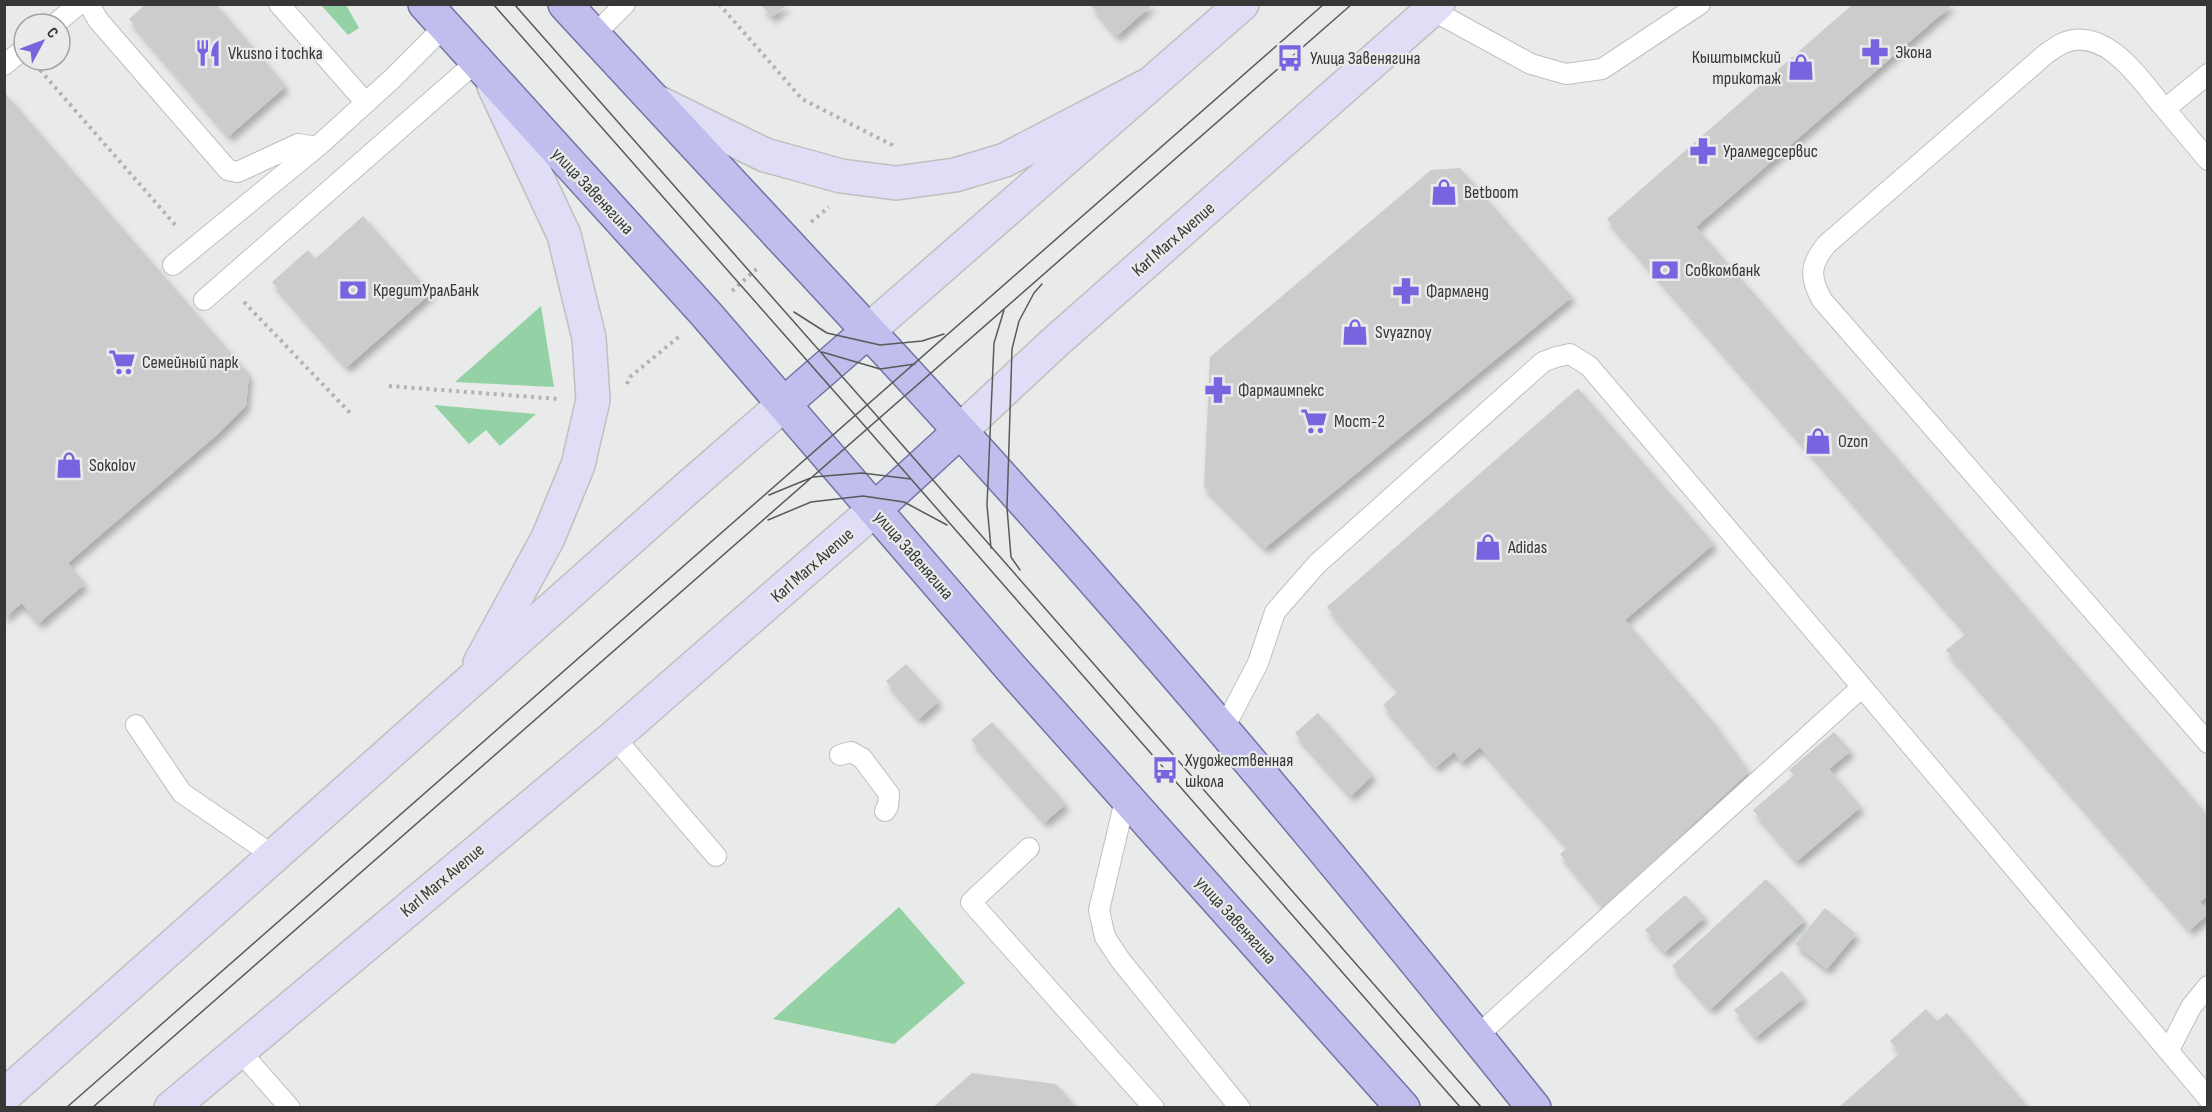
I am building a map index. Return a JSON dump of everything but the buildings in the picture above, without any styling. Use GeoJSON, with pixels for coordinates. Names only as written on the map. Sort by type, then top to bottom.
{"type":"FeatureCollection","features":[{"type":"Feature","properties":{"kind":"main road"},"geometry":{"type":"LineString","coordinates":[[565,4],[788,242],[1101,588],[1223,730],[1534,1107]]}},
{"type":"Feature","properties":{"kind":"main road"},"geometry":{"type":"LineString","coordinates":[[4,1096],[784,404],[1242,4]]}},
{"type":"Feature","properties":{"kind":"main road","name":"Karl Marx Avenue"},"geometry":{"type":"LineString","coordinates":[[171,1107],[614,737],[875,509],[1054,343],[1435,7]]}},
{"type":"Feature","properties":{"kind":"main road","name":"улица Завенягина"},"geometry":{"type":"LineString","coordinates":[[434,16],[706,314],[1011,668],[1403,1107]]}},
{"type":"Feature","properties":{"kind":"main road"},"geometry":{"type":"LineString","coordinates":[[468,684],[548,538],[578,465],[593,400],[589,338],[564,235],[483,71]]}},
{"type":"Feature","properties":{"kind":"main road"},"geometry":{"type":"LineString","coordinates":[[653,100],[765,155],[841,176],[896,183],[955,175],[1005,160],[1152,83]]}},
{"type":"Feature","properties":{"kind":"lane"},"geometry":{"type":"LineString","coordinates":[[89,4],[98,20],[228,170],[237,172],[298,144],[317,147]]}},
{"type":"Feature","properties":{"kind":"lane"},"geometry":{"type":"LineString","coordinates":[[279,4],[366,103]]}},
{"type":"Feature","properties":{"kind":"lane"},"geometry":{"type":"LineString","coordinates":[[594,35],[625,4]]}},
{"type":"Feature","properties":{"kind":"lane"},"geometry":{"type":"LineString","coordinates":[[1435,7],[1531,64],[1566,74],[1602,69],[1700,4]]}},
{"type":"Feature","properties":{"kind":"lane"},"geometry":{"type":"LineString","coordinates":[[173,265],[317,147],[366,103],[434,16]]}},
{"type":"Feature","properties":{"kind":"lane"},"geometry":{"type":"LineString","coordinates":[[2208,160],[2121,58],[2104,45],[2085,40],[2065,42],[2047,52],[1827,244],[1817,256],[1813,271],[1815,286],[1822,300],[2208,743]]}},
{"type":"Feature","properties":{"kind":"lane"},"geometry":{"type":"LineString","coordinates":[[204,300],[483,71]]}},
{"type":"Feature","properties":{"kind":"lane"},"geometry":{"type":"LineString","coordinates":[[2164,109],[2208,74]]}},
{"type":"Feature","properties":{"kind":"lane"},"geometry":{"type":"LineString","coordinates":[[1223,730],[1258,663],[1275,612],[1317,564],[1543,362],[1570,354],[1589,366],[2208,1098]]}},
{"type":"Feature","properties":{"kind":"lane"},"geometry":{"type":"LineString","coordinates":[[1477,1036],[1862,687]]}},
{"type":"Feature","properties":{"kind":"lane"},"geometry":{"type":"LineString","coordinates":[[136,725],[182,793],[274,856]]}},
{"type":"Feature","properties":{"kind":"lane"},"geometry":{"type":"LineString","coordinates":[[614,737],[716,856]]}},
{"type":"Feature","properties":{"kind":"lane"},"geometry":{"type":"LineString","coordinates":[[840,755],[851,752],[862,758],[890,794],[885,811]]}},
{"type":"Feature","properties":{"kind":"lane"},"geometry":{"type":"LineString","coordinates":[[1126,796],[1099,909],[1105,937],[1121,961],[1240,1107]]}},
{"type":"Feature","properties":{"kind":"lane"},"geometry":{"type":"LineString","coordinates":[[1029,848],[971,902],[1154,1107]]}},
{"type":"Feature","properties":{"kind":"lane"},"geometry":{"type":"LineString","coordinates":[[2169,1050],[2191,1007],[2208,986]]}},
{"type":"Feature","properties":{"kind":"lane"},"geometry":{"type":"LineString","coordinates":[[239,1050],[290,1107]]}},
{"type":"Feature","properties":{"kind":"path"},"geometry":{"type":"LineString","coordinates":[[719,4],[802,99],[892,145],[898,155]]}},
{"type":"Feature","properties":{"kind":"path"},"geometry":{"type":"LineString","coordinates":[[622,392],[630,377],[829,207],[840,207]]}},
{"type":"Feature","properties":{"kind":"path"},"geometry":{"type":"LineString","coordinates":[[389,386],[570,400]]}},
{"type":"Feature","properties":{"kind":"green space"},"geometry":{"type":"Polygon","coordinates":[[[321,5],[346,5],[359,28],[348,35],[321,5]]]}},
{"type":"Feature","properties":{"kind":"green space"},"geometry":{"type":"Polygon","coordinates":[[[541,306],[554,387],[455,382],[541,306]]]}},
{"type":"Feature","properties":{"kind":"green space"},"geometry":{"type":"Polygon","coordinates":[[[434,405],[536,414],[500,446],[486,430],[469,444],[434,405]]]}},
{"type":"Feature","properties":{"kind":"green space"},"geometry":{"type":"Polygon","coordinates":[[[899,907],[965,983],[894,1044],[773,1019],[899,907]]]}},
{"type":"Feature","properties":{"kind":"tram line"},"geometry":{"type":"LineString","coordinates":[[493,4],[1461,1108]]}},
{"type":"Feature","properties":{"kind":"tram line"},"geometry":{"type":"LineString","coordinates":[[514,4],[1482,1108]]}},
{"type":"Feature","properties":{"kind":"tram line"},"geometry":{"type":"LineString","coordinates":[[66,1108],[1324,4]]}},
{"type":"Feature","properties":{"kind":"tram line"},"geometry":{"type":"LineString","coordinates":[[92,1108],[1352,4]]}},
{"type":"Feature","properties":{"kind":"tram line"},"geometry":{"type":"LineString","coordinates":[[1020,570],[1011,557],[1007,508],[1012,349],[1019,321],[1034,293],[1042,284]]}},
{"type":"Feature","properties":{"kind":"tram line"},"geometry":{"type":"LineString","coordinates":[[991,548],[987,505],[994,343],[1004,310]]}},
{"type":"Feature","properties":{"kind":"tram line"},"geometry":{"type":"LineString","coordinates":[[794,312],[827,333],[880,345],[922,341],[944,334]]}},
{"type":"Feature","properties":{"kind":"tram line"},"geometry":{"type":"LineString","coordinates":[[822,352],[880,369],[915,364]]}},
{"type":"Feature","properties":{"kind":"tram line"},"geometry":{"type":"LineString","coordinates":[[769,495],[813,477],[862,473],[911,479]]}},
{"type":"Feature","properties":{"kind":"tram line"},"geometry":{"type":"LineString","coordinates":[[768,520],[811,502],[863,496],[904,502],[947,525]]}},
{"type":"Feature","properties":{"kind":"place","name":"Экона"},"geometry":{"type":"Point","coordinates":[1875,52]}},
{"type":"Feature","properties":{"kind":"place","name":"Vkusno i tochka"},"geometry":{"type":"Point","coordinates":[208,53]}},
{"type":"Feature","properties":{"kind":"place","name":"Улица Завенягина"},"geometry":{"type":"Point","coordinates":[1290,58]}},
{"type":"Feature","properties":{"kind":"place","name":"Кыштымский трикотаж"},"geometry":{"type":"Point","coordinates":[1801,67]}},
{"type":"Feature","properties":{"kind":"place","name":"Уралмедсервис"},"geometry":{"type":"Point","coordinates":[1703,151]}},
{"type":"Feature","properties":{"kind":"place","name":"Betboom"},"geometry":{"type":"Point","coordinates":[1444,192]}},
{"type":"Feature","properties":{"kind":"place","name":"Совкомбанк"},"geometry":{"type":"Point","coordinates":[1665,270]}},
{"type":"Feature","properties":{"kind":"place","name":"КредитУралБанк"},"geometry":{"type":"Point","coordinates":[353,290]}},
{"type":"Feature","properties":{"kind":"place","name":"Фармленд"},"geometry":{"type":"Point","coordinates":[1406,291]}},
{"type":"Feature","properties":{"kind":"place","name":"Svyaznoy"},"geometry":{"type":"Point","coordinates":[1355,332]}},
{"type":"Feature","properties":{"kind":"place","name":"Семейный парк"},"geometry":{"type":"Point","coordinates":[122,362]}},
{"type":"Feature","properties":{"kind":"place","name":"Фармаимпекс"},"geometry":{"type":"Point","coordinates":[1218,390]}},
{"type":"Feature","properties":{"kind":"place","name":"Мост-2"},"geometry":{"type":"Point","coordinates":[1314,421]}},
{"type":"Feature","properties":{"kind":"place","name":"Ozon"},"geometry":{"type":"Point","coordinates":[1818,441]}},
{"type":"Feature","properties":{"kind":"place","name":"Sokolov"},"geometry":{"type":"Point","coordinates":[69,465]}},
{"type":"Feature","properties":{"kind":"place","name":"Adidas"},"geometry":{"type":"Point","coordinates":[1488,547]}},
{"type":"Feature","properties":{"kind":"place","name":"Художественная школа"},"geometry":{"type":"Point","coordinates":[1165,770]}}]}
